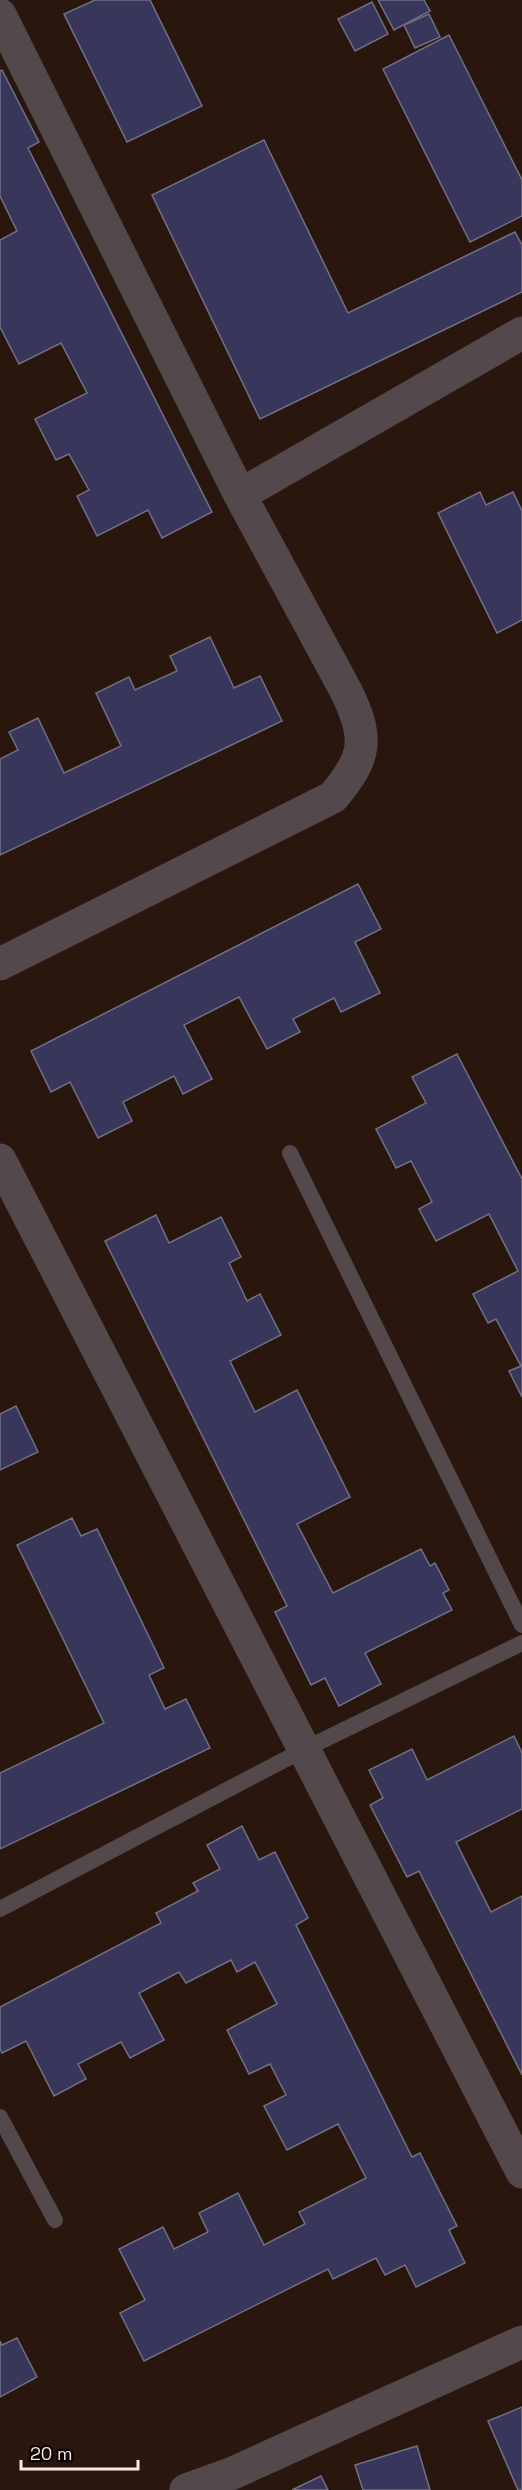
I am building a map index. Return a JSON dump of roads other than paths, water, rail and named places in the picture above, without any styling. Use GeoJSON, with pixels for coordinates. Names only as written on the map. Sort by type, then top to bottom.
{"type":"FeatureCollection","features":[{"type":"Feature","properties":{"kind":"street"},"geometry":{"type":"LineString","coordinates":[[0,15],[240,495],[359,718],[361,747],[352,775],[333,798],[0,964]]}},
{"type":"Feature","properties":{"kind":"street"},"geometry":{"type":"LineString","coordinates":[[240,495],[522,333]]}},
{"type":"Feature","properties":{"kind":"street"},"geometry":{"type":"LineString","coordinates":[[0,1160],[522,2172]]}},
{"type":"Feature","properties":{"kind":"street"},"geometry":{"type":"LineString","coordinates":[[186,2490],[237,2481],[522,2342]]}},
{"type":"Feature","properties":{"kind":"lane"},"geometry":{"type":"LineString","coordinates":[[290,1153],[522,1625]]}},
{"type":"Feature","properties":{"kind":"lane"},"geometry":{"type":"LineString","coordinates":[[0,1909],[305,1749],[522,1643]]}},
{"type":"Feature","properties":{"kind":"lane"},"geometry":{"type":"LineString","coordinates":[[0,2117],[56,2220]]}}]}
